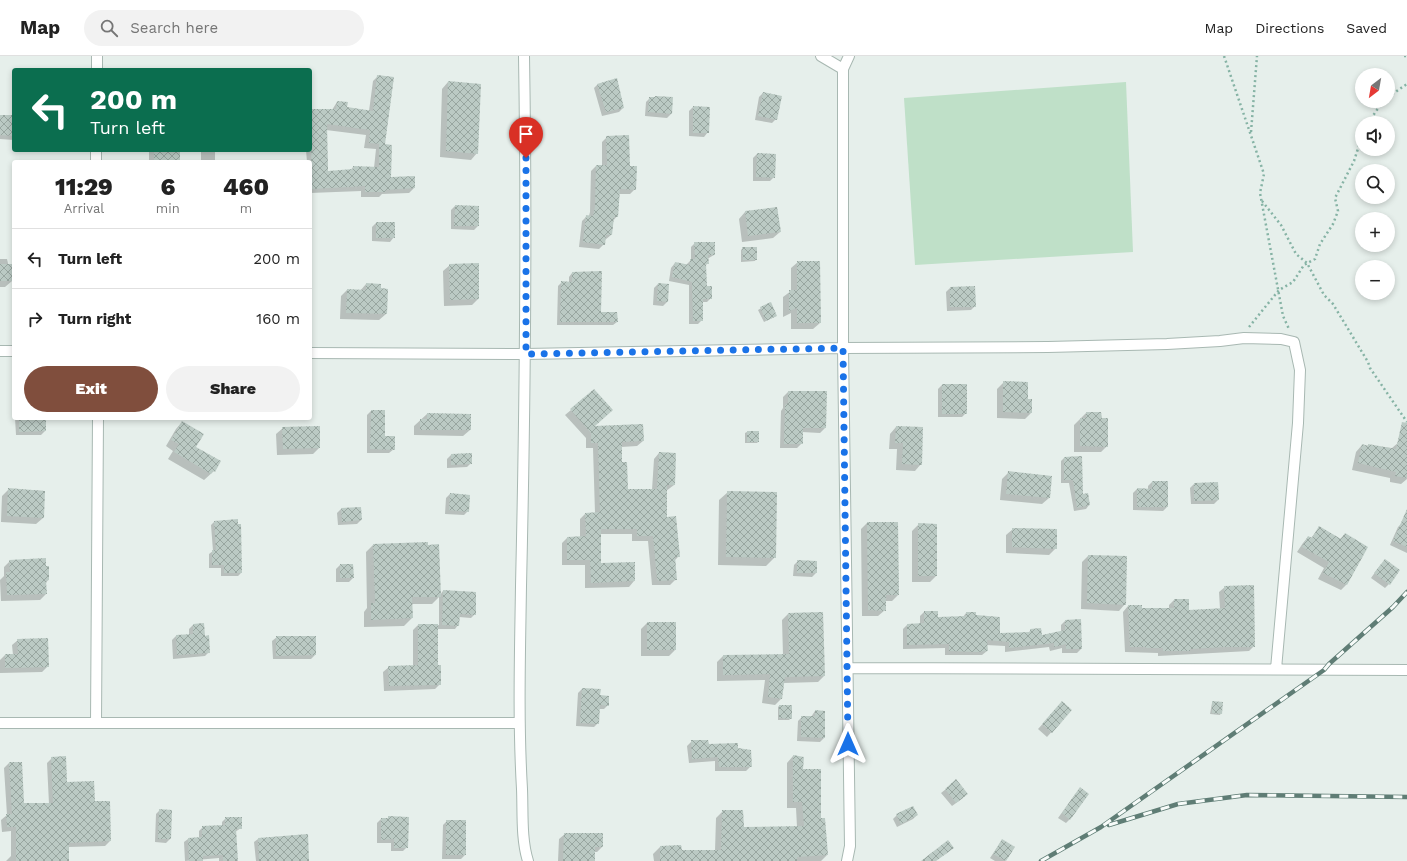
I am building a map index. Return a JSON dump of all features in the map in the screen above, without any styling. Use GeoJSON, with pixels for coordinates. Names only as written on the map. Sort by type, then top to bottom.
{"type":"FeatureCollection","features":[{"type":"Feature","properties":{"kind":"street"},"geometry":{"type":"LineString","coordinates":[[97,56],[97,68]]}},
{"type":"Feature","properties":{"kind":"street"},"geometry":{"type":"LineString","coordinates":[[524,56],[526,354],[518,723],[524,830],[528,861]]}},
{"type":"Feature","properties":{"kind":"street"},"geometry":{"type":"LineString","coordinates":[[821,56],[843,69]]}},
{"type":"Feature","properties":{"kind":"street"},"geometry":{"type":"LineString","coordinates":[[847,861],[850,846],[843,348],[843,69],[849,56]]}},
{"type":"Feature","properties":{"kind":"street"},"geometry":{"type":"LineString","coordinates":[[312,352],[526,354],[843,348],[1135,345],[1220,341],[1244,338],[1281,339],[1294,342],[1300,370],[1298,424],[1276,669]]}},
{"type":"Feature","properties":{"kind":"street"},"geometry":{"type":"LineString","coordinates":[[0,351],[12,351]]}},
{"type":"Feature","properties":{"kind":"street"},"geometry":{"type":"LineString","coordinates":[[96,723],[98,420]]}},
{"type":"Feature","properties":{"kind":"street"},"geometry":{"type":"LineString","coordinates":[[848,668],[1407,670]]}},
{"type":"Feature","properties":{"kind":"street"},"geometry":{"type":"LineString","coordinates":[[0,723],[518,723]]}},
{"type":"Feature","properties":{"kind":"path"},"geometry":{"type":"LineString","coordinates":[[1224,56],[1264,174],[1260,193],[1283,316],[1294,342]]}},
{"type":"Feature","properties":{"kind":"path"},"geometry":{"type":"LineString","coordinates":[[1251,132],[1256,56]]}},
{"type":"Feature","properties":{"kind":"path"},"geometry":{"type":"LineString","coordinates":[[1395,92],[1407,84]]}},
{"type":"Feature","properties":{"kind":"path"},"geometry":{"type":"LineString","coordinates":[[1244,338],[1249,327],[1279,290],[1293,282],[1307,262],[1315,259],[1320,244],[1333,224],[1338,211],[1335,198],[1356,156]]}},
{"type":"Feature","properties":{"kind":"path"},"geometry":{"type":"LineString","coordinates":[[1262,201],[1281,225],[1296,254],[1307,262],[1324,295],[1333,304],[1368,362],[1370,368],[1407,422]]}},
{"type":"Feature","properties":{"kind":"green space"},"geometry":{"type":"Polygon","coordinates":[[[1126,82],[1133,252],[915,265],[904,98],[1126,82]]]}},
{"type":"Feature","properties":{"kind":"building"},"geometry":{"type":"Polygon","coordinates":[[[377,75],[394,77],[385,144],[392,145],[391,177],[415,176],[415,188],[386,190],[385,192],[365,192],[365,186],[312,189],[312,109],[336,109],[337,101],[348,102],[347,107],[373,111],[377,75]],[[327,124],[328,171],[353,169],[353,166],[379,167],[379,144],[381,144],[369,143],[370,130],[327,124]]]}},
{"type":"Feature","properties":{"kind":"building"},"geometry":{"type":"Polygon","coordinates":[[[617,78],[624,108],[606,112],[597,84],[617,78]]]}},
{"type":"Feature","properties":{"kind":"building"},"geometry":{"type":"Polygon","coordinates":[[[448,81],[481,84],[478,154],[446,151],[448,81]]]}},
{"type":"Feature","properties":{"kind":"building"},"geometry":{"type":"Polygon","coordinates":[[[763,92],[782,96],[777,120],[758,116],[763,92]]]}},
{"type":"Feature","properties":{"kind":"building"},"geometry":{"type":"Polygon","coordinates":[[[649,97],[673,97],[672,114],[648,112],[649,97]]]}},
{"type":"Feature","properties":{"kind":"building"},"geometry":{"type":"Polygon","coordinates":[[[693,106],[710,107],[709,133],[693,133],[693,106]]]}},
{"type":"Feature","properties":{"kind":"building"},"geometry":{"type":"Polygon","coordinates":[[[0,115],[12,115],[12,136],[0,135],[0,115]]]}},
{"type":"Feature","properties":{"kind":"building"},"geometry":{"type":"Polygon","coordinates":[[[629,135],[630,166],[637,166],[636,190],[620,189],[618,217],[614,217],[612,235],[606,235],[605,245],[583,242],[586,215],[593,216],[595,206],[596,165],[607,165],[606,136],[629,135]]]}},
{"type":"Feature","properties":{"kind":"building"},"geometry":{"type":"Polygon","coordinates":[[[154,152],[180,152],[180,160],[154,160],[154,152]]]}},
{"type":"Feature","properties":{"kind":"building"},"geometry":{"type":"Polygon","coordinates":[[[757,153],[776,154],[775,178],[756,177],[757,153]]]}},
{"type":"Feature","properties":{"kind":"building"},"geometry":{"type":"Polygon","coordinates":[[[455,205],[479,206],[479,226],[454,226],[455,205]]]}},
{"type":"Feature","properties":{"kind":"building"},"geometry":{"type":"Polygon","coordinates":[[[777,207],[781,232],[748,236],[745,211],[777,207]]]}},
{"type":"Feature","properties":{"kind":"building"},"geometry":{"type":"Polygon","coordinates":[[[376,222],[395,222],[395,238],[376,238],[376,222]]]}},
{"type":"Feature","properties":{"kind":"building"},"geometry":{"type":"Polygon","coordinates":[[[694,242],[715,242],[715,255],[708,255],[709,264],[706,264],[707,286],[712,286],[712,299],[703,299],[703,321],[693,321],[692,282],[672,277],[675,262],[690,265],[690,259],[695,259],[694,242]]]}},
{"type":"Feature","properties":{"kind":"building"},"geometry":{"type":"Polygon","coordinates":[[[742,247],[757,247],[757,260],[743,260],[742,247]]]}},
{"type":"Feature","properties":{"kind":"building"},"geometry":{"type":"Polygon","coordinates":[[[797,261],[820,261],[821,323],[797,323],[797,308],[789,311],[789,290],[797,290],[797,261]]]}},
{"type":"Feature","properties":{"kind":"building"},"geometry":{"type":"Polygon","coordinates":[[[479,263],[479,299],[450,300],[449,264],[479,263]]]}},
{"type":"Feature","properties":{"kind":"building"},"geometry":{"type":"Polygon","coordinates":[[[0,264],[12,264],[12,281],[0,281],[0,264]]]}},
{"type":"Feature","properties":{"kind":"building"},"geometry":{"type":"Polygon","coordinates":[[[602,271],[601,312],[617,312],[618,322],[560,322],[561,281],[572,282],[572,272],[602,271]]]}},
{"type":"Feature","properties":{"kind":"building"},"geometry":{"type":"Polygon","coordinates":[[[366,283],[381,284],[381,288],[388,289],[387,314],[346,313],[347,289],[366,290],[366,283]]]}},
{"type":"Feature","properties":{"kind":"building"},"geometry":{"type":"Polygon","coordinates":[[[658,283],[669,284],[668,302],[657,301],[658,283]]]}},
{"type":"Feature","properties":{"kind":"building"},"geometry":{"type":"Polygon","coordinates":[[[975,286],[976,307],[950,307],[950,287],[975,286]]]}},
{"type":"Feature","properties":{"kind":"building"},"geometry":{"type":"Polygon","coordinates":[[[771,302],[777,316],[766,321],[760,307],[771,302]]]}},
{"type":"Feature","properties":{"kind":"building"},"geometry":{"type":"Polygon","coordinates":[[[1003,381],[1028,382],[1028,399],[1032,399],[1032,413],[1003,412],[1003,381]]]}},
{"type":"Feature","properties":{"kind":"building"},"geometry":{"type":"Polygon","coordinates":[[[942,384],[967,384],[967,414],[942,414],[942,384]]]}},
{"type":"Feature","properties":{"kind":"building"},"geometry":{"type":"Polygon","coordinates":[[[594,389],[613,410],[595,426],[643,424],[644,441],[622,442],[622,462],[627,462],[628,489],[657,489],[659,452],[676,453],[675,485],[667,485],[667,517],[676,516],[680,557],[675,557],[677,580],[659,581],[657,579],[653,536],[637,536],[637,529],[601,529],[601,563],[635,562],[635,581],[591,583],[590,560],[567,560],[567,537],[586,536],[585,513],[600,512],[598,443],[591,443],[591,433],[570,409],[594,389]]]}},
{"type":"Feature","properties":{"kind":"building"},"geometry":{"type":"Polygon","coordinates":[[[788,391],[827,391],[826,428],[803,428],[803,444],[784,444],[785,405],[788,403],[788,391]]]}},
{"type":"Feature","properties":{"kind":"building"},"geometry":{"type":"Polygon","coordinates":[[[371,410],[385,410],[385,436],[395,436],[395,450],[370,449],[371,410]]]}},
{"type":"Feature","properties":{"kind":"building"},"geometry":{"type":"Polygon","coordinates":[[[1086,412],[1101,412],[1102,418],[1108,418],[1108,447],[1080,446],[1080,418],[1086,418],[1086,412]]]}},
{"type":"Feature","properties":{"kind":"building"},"geometry":{"type":"Polygon","coordinates":[[[427,413],[471,414],[471,430],[420,430],[420,419],[427,419],[427,413]]]}},
{"type":"Feature","properties":{"kind":"building"},"geometry":{"type":"Polygon","coordinates":[[[19,420],[46,420],[46,431],[19,432],[19,420]]]}},
{"type":"Feature","properties":{"kind":"building"},"geometry":{"type":"Polygon","coordinates":[[[182,421],[204,434],[196,447],[221,461],[215,472],[213,471],[211,474],[174,452],[179,444],[171,440],[182,421]]]}},
{"type":"Feature","properties":{"kind":"building"},"geometry":{"type":"Polygon","coordinates":[[[1402,422],[1407,423],[1407,478],[1395,476],[1396,472],[1358,463],[1362,444],[1396,449],[1402,422]]]}},
{"type":"Feature","properties":{"kind":"building"},"geometry":{"type":"Polygon","coordinates":[[[320,426],[320,448],[283,449],[282,427],[320,426]]]}},
{"type":"Feature","properties":{"kind":"building"},"geometry":{"type":"Polygon","coordinates":[[[896,426],[923,427],[922,465],[902,464],[903,443],[895,443],[896,426]]]}},
{"type":"Feature","properties":{"kind":"building"},"geometry":{"type":"Polygon","coordinates":[[[747,431],[759,431],[759,442],[747,442],[747,431]]]}},
{"type":"Feature","properties":{"kind":"building"},"geometry":{"type":"Polygon","coordinates":[[[472,453],[472,464],[451,465],[451,454],[472,453]]]}},
{"type":"Feature","properties":{"kind":"building"},"geometry":{"type":"Polygon","coordinates":[[[1082,456],[1083,494],[1088,493],[1090,505],[1077,508],[1073,480],[1064,480],[1064,457],[1082,456]]]}},
{"type":"Feature","properties":{"kind":"building"},"geometry":{"type":"Polygon","coordinates":[[[1008,471],[1052,476],[1050,498],[1006,494],[1008,471]]]}},
{"type":"Feature","properties":{"kind":"building"},"geometry":{"type":"Polygon","coordinates":[[[1152,481],[1168,481],[1168,507],[1137,507],[1137,488],[1152,489],[1152,481]]]}},
{"type":"Feature","properties":{"kind":"building"},"geometry":{"type":"Polygon","coordinates":[[[1218,482],[1219,500],[1194,501],[1194,483],[1218,482]]]}},
{"type":"Feature","properties":{"kind":"building"},"geometry":{"type":"Polygon","coordinates":[[[8,488],[45,491],[44,518],[7,516],[8,488]]]}},
{"type":"Feature","properties":{"kind":"building"},"geometry":{"type":"Polygon","coordinates":[[[727,491],[777,492],[776,558],[726,557],[727,491]]]}},
{"type":"Feature","properties":{"kind":"building"},"geometry":{"type":"Polygon","coordinates":[[[450,493],[470,495],[469,512],[449,510],[450,493]]]}},
{"type":"Feature","properties":{"kind":"building"},"geometry":{"type":"Polygon","coordinates":[[[361,507],[362,520],[342,522],[341,508],[361,507]]]}},
{"type":"Feature","properties":{"kind":"building"},"geometry":{"type":"Polygon","coordinates":[[[1407,509],[1407,547],[1393,541],[1407,509]]]}},
{"type":"Feature","properties":{"kind":"building"},"geometry":{"type":"Polygon","coordinates":[[[238,519],[238,524],[241,524],[242,573],[224,573],[224,565],[212,565],[212,550],[216,550],[214,521],[238,519]]]}},
{"type":"Feature","properties":{"kind":"building"},"geometry":{"type":"Polygon","coordinates":[[[867,522],[898,522],[899,595],[886,595],[886,611],[868,610],[867,522]]]}},
{"type":"Feature","properties":{"kind":"building"},"geometry":{"type":"Polygon","coordinates":[[[918,523],[937,524],[937,576],[918,576],[918,523]]]}},
{"type":"Feature","properties":{"kind":"building"},"geometry":{"type":"Polygon","coordinates":[[[1319,526],[1341,539],[1345,533],[1368,547],[1347,585],[1323,573],[1329,562],[1302,547],[1308,536],[1312,538],[1319,526]]]}},
{"type":"Feature","properties":{"kind":"building"},"geometry":{"type":"Polygon","coordinates":[[[1012,528],[1057,529],[1057,549],[1012,547],[1012,528]]]}},
{"type":"Feature","properties":{"kind":"building"},"geometry":{"type":"Polygon","coordinates":[[[428,542],[428,545],[439,544],[441,597],[412,597],[413,618],[371,620],[371,603],[375,603],[373,544],[428,542]]]}},
{"type":"Feature","properties":{"kind":"building"},"geometry":{"type":"Polygon","coordinates":[[[1088,555],[1127,556],[1126,605],[1087,603],[1088,555]]]}},
{"type":"Feature","properties":{"kind":"building"},"geometry":{"type":"Polygon","coordinates":[[[46,558],[46,566],[49,566],[49,580],[46,581],[47,594],[7,595],[6,572],[10,572],[9,560],[46,558]]]}},
{"type":"Feature","properties":{"kind":"building"},"geometry":{"type":"Polygon","coordinates":[[[1385,559],[1400,570],[1390,585],[1374,573],[1385,559]]]}},
{"type":"Feature","properties":{"kind":"building"},"geometry":{"type":"Polygon","coordinates":[[[797,560],[817,561],[817,573],[797,573],[797,560]]]}},
{"type":"Feature","properties":{"kind":"building"},"geometry":{"type":"Polygon","coordinates":[[[340,564],[353,564],[354,578],[340,578],[340,564]]]}},
{"type":"Feature","properties":{"kind":"building"},"geometry":{"type":"Polygon","coordinates":[[[1254,585],[1255,647],[1224,647],[1190,649],[1190,651],[1163,651],[1163,648],[1130,647],[1128,605],[1142,605],[1142,608],[1174,608],[1174,599],[1189,599],[1189,610],[1225,608],[1224,586],[1254,585]]]}},
{"type":"Feature","properties":{"kind":"building"},"geometry":{"type":"Polygon","coordinates":[[[443,590],[476,592],[476,615],[460,614],[459,626],[442,625],[443,590]]]}},
{"type":"Feature","properties":{"kind":"building"},"geometry":{"type":"Polygon","coordinates":[[[924,611],[938,611],[938,617],[966,616],[966,612],[976,612],[976,615],[1000,617],[1000,633],[1030,632],[1030,629],[1041,628],[1042,635],[1065,630],[1065,620],[1081,619],[1082,649],[1066,649],[1066,644],[1054,647],[1054,643],[1009,648],[1009,642],[987,640],[988,651],[976,652],[949,651],[949,644],[907,645],[907,624],[924,623],[924,611]]]}},
{"type":"Feature","properties":{"kind":"building"},"geometry":{"type":"Polygon","coordinates":[[[823,612],[825,676],[785,677],[782,699],[768,697],[770,674],[723,675],[723,655],[789,654],[788,613],[823,612]]]}},
{"type":"Feature","properties":{"kind":"building"},"geometry":{"type":"Polygon","coordinates":[[[647,622],[676,622],[676,650],[647,650],[647,622]]]}},
{"type":"Feature","properties":{"kind":"building"},"geometry":{"type":"Polygon","coordinates":[[[204,623],[205,636],[209,635],[210,653],[177,655],[176,635],[193,634],[193,624],[204,623]]]}},
{"type":"Feature","properties":{"kind":"building"},"geometry":{"type":"Polygon","coordinates":[[[418,624],[438,624],[438,665],[441,665],[441,685],[389,686],[388,666],[418,665],[418,624]]]}},
{"type":"Feature","properties":{"kind":"building"},"geometry":{"type":"Polygon","coordinates":[[[276,636],[316,636],[316,655],[276,656],[276,636]]]}},
{"type":"Feature","properties":{"kind":"building"},"geometry":{"type":"Polygon","coordinates":[[[48,638],[49,667],[5,668],[5,654],[18,654],[17,639],[48,638]]]}},
{"type":"Feature","properties":{"kind":"building"},"geometry":{"type":"Polygon","coordinates":[[[582,688],[601,689],[600,695],[609,696],[609,706],[600,705],[599,724],[580,723],[582,688]]]}},
{"type":"Feature","properties":{"kind":"building"},"geometry":{"type":"Polygon","coordinates":[[[1062,701],[1072,710],[1052,733],[1042,724],[1062,701]]]}},
{"type":"Feature","properties":{"kind":"building"},"geometry":{"type":"Polygon","coordinates":[[[1212,701],[1223,702],[1222,714],[1212,713],[1212,701]]]}},
{"type":"Feature","properties":{"kind":"building"},"geometry":{"type":"Polygon","coordinates":[[[779,705],[792,705],[792,719],[779,718],[779,705]]]}},
{"type":"Feature","properties":{"kind":"building"},"geometry":{"type":"Polygon","coordinates":[[[815,710],[825,711],[825,738],[801,737],[801,716],[815,716],[815,710]]]}},
{"type":"Feature","properties":{"kind":"building"},"geometry":{"type":"Polygon","coordinates":[[[691,740],[708,740],[709,744],[738,743],[738,748],[751,750],[752,767],[719,767],[718,757],[692,759],[691,740]]]}},
{"type":"Feature","properties":{"kind":"building"},"geometry":{"type":"Polygon","coordinates":[[[793,755],[804,757],[803,769],[821,769],[821,818],[825,818],[828,855],[797,857],[797,861],[660,861],[660,846],[681,845],[682,850],[721,850],[722,810],[743,810],[744,827],[804,826],[802,802],[793,802],[793,755]]]}},
{"type":"Feature","properties":{"kind":"building"},"geometry":{"type":"Polygon","coordinates":[[[66,756],[67,782],[94,781],[95,801],[110,801],[111,841],[69,843],[69,861],[16,861],[16,827],[7,827],[6,814],[12,814],[9,762],[22,762],[24,803],[53,803],[51,757],[66,756]]]}},
{"type":"Feature","properties":{"kind":"building"},"geometry":{"type":"Polygon","coordinates":[[[956,779],[968,794],[956,803],[945,789],[956,779]]]}},
{"type":"Feature","properties":{"kind":"building"},"geometry":{"type":"Polygon","coordinates":[[[1080,787],[1089,794],[1070,820],[1062,813],[1080,787]]]}},
{"type":"Feature","properties":{"kind":"building"},"geometry":{"type":"Polygon","coordinates":[[[913,806],[918,815],[901,824],[896,814],[913,806]]]}},
{"type":"Feature","properties":{"kind":"building"},"geometry":{"type":"Polygon","coordinates":[[[159,809],[172,810],[171,839],[158,839],[159,809]]]}},
{"type":"Feature","properties":{"kind":"building"},"geometry":{"type":"Polygon","coordinates":[[[388,816],[409,817],[408,848],[394,848],[394,839],[381,840],[381,818],[388,818],[388,816]]]}},
{"type":"Feature","properties":{"kind":"building"},"geometry":{"type":"Polygon","coordinates":[[[225,817],[242,817],[242,829],[236,829],[238,861],[223,861],[223,855],[203,856],[203,861],[189,861],[188,838],[202,837],[202,826],[225,825],[225,817]]]}},
{"type":"Feature","properties":{"kind":"building"},"geometry":{"type":"Polygon","coordinates":[[[446,820],[466,820],[466,855],[446,855],[446,820]]]}},
{"type":"Feature","properties":{"kind":"building"},"geometry":{"type":"Polygon","coordinates":[[[564,833],[603,833],[603,847],[595,847],[595,861],[563,861],[564,833]]]}},
{"type":"Feature","properties":{"kind":"building"},"geometry":{"type":"Polygon","coordinates":[[[308,834],[309,861],[259,861],[258,838],[308,834]]]}},
{"type":"Feature","properties":{"kind":"building"},"geometry":{"type":"Polygon","coordinates":[[[1002,839],[1015,847],[1006,861],[993,854],[1002,839]]]}},
{"type":"Feature","properties":{"kind":"building"},"geometry":{"type":"Polygon","coordinates":[[[948,840],[954,848],[936,861],[921,861],[948,840]]]}},
{"type":"Feature","properties":{"kind":"railway"},"geometry":{"type":"LineString","coordinates":[[1041,861],[1101,827],[1324,670],[1393,607],[1407,592]]}},
{"type":"Feature","properties":{"kind":"railway"},"geometry":{"type":"LineString","coordinates":[[1109,825],[1178,804],[1247,795],[1407,797]]}},
{"type":"Feature","properties":{"kind":"route"},"geometry":{"type":"LineString","coordinates":[[526,158],[526,354],[843,348],[848,744]]}}]}
